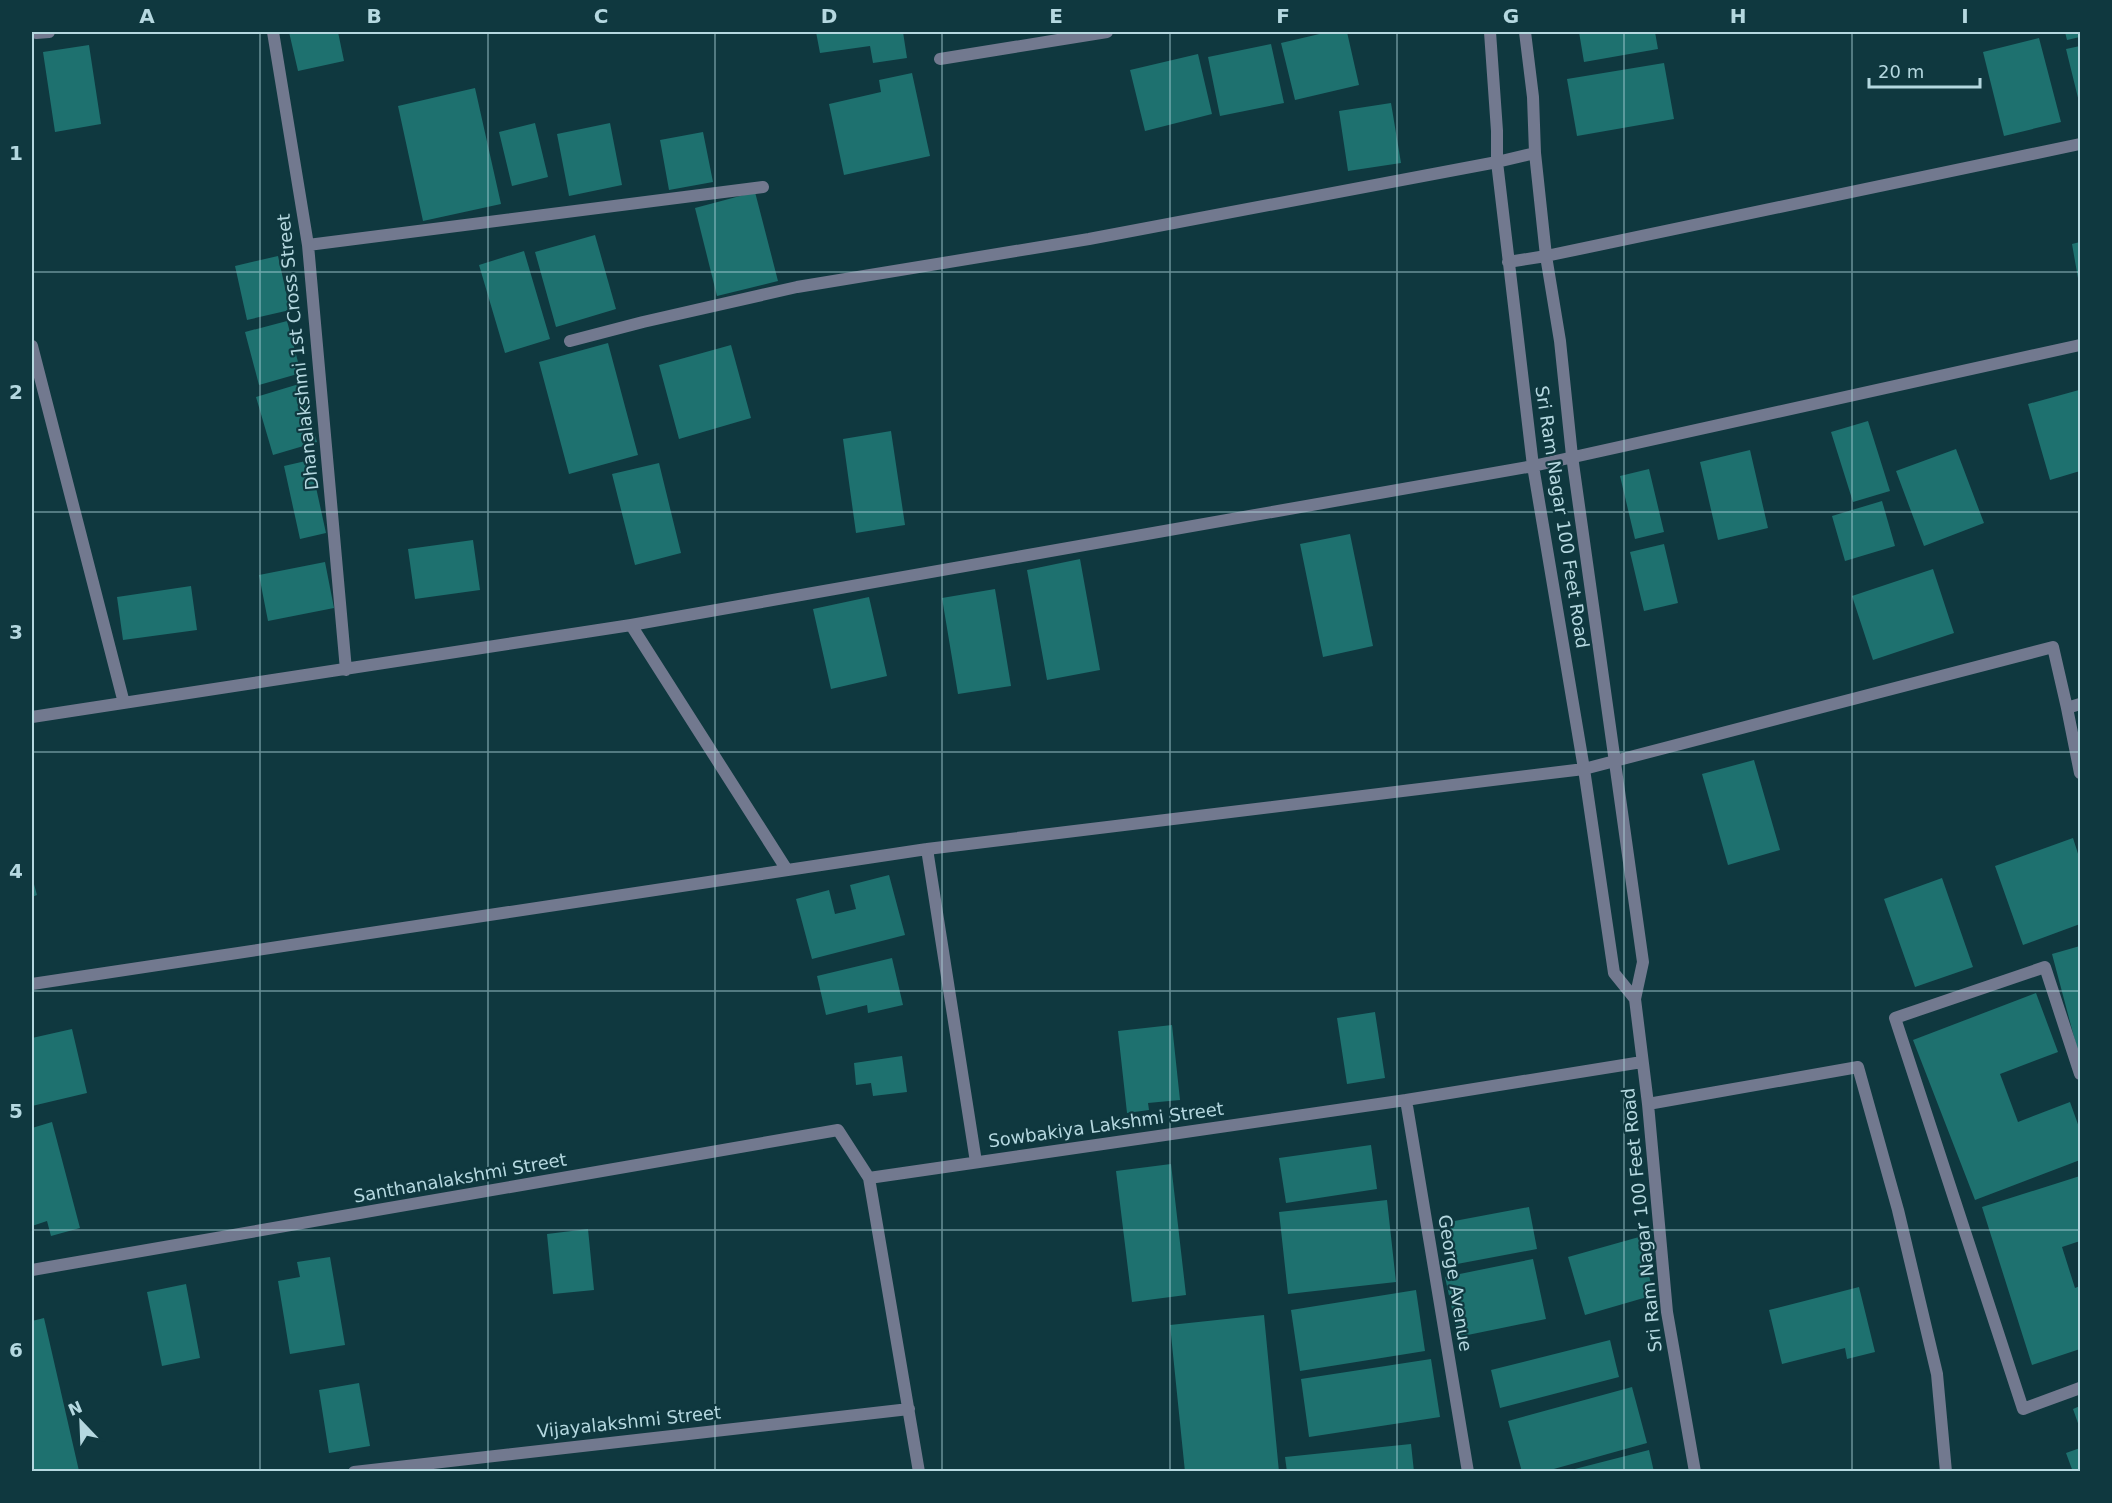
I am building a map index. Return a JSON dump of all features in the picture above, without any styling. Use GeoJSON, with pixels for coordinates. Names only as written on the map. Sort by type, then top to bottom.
{"type":"FeatureCollection","features":[{"type":"Feature","properties":{"kind":"street","name":"Dhanalakshmi 1st Cross Street"},"geometry":{"type":"LineString","coordinates":[[273,32],[308,245],[346,670]]}},
{"type":"Feature","properties":{"kind":"street"},"geometry":{"type":"LineString","coordinates":[[939,59],[1107,32]]}},
{"type":"Feature","properties":{"kind":"street","name":"Sri Ram Nagar 100 Feet Road"},"geometry":{"type":"LineString","coordinates":[[1490,32],[1497,162],[1533,466],[1584,769],[1614,973],[1635,999]]}},
{"type":"Feature","properties":{"kind":"street","name":"Sri Ram Nagar 100 Feet Road"},"geometry":{"type":"LineString","coordinates":[[1525,32],[1533,97],[1535,153],[1546,256],[1560,341],[1572,456],[1642,962],[1635,999],[1648,1104],[1667,1312],[1695,1472]]}},
{"type":"Feature","properties":{"kind":"street"},"geometry":{"type":"LineString","coordinates":[[1508,262],[1546,256],[2080,144]]}},
{"type":"Feature","properties":{"kind":"street"},"geometry":{"type":"LineString","coordinates":[[570,341],[797,287],[1089,239],[1535,153]]}},
{"type":"Feature","properties":{"kind":"street"},"geometry":{"type":"LineString","coordinates":[[308,245],[763,187]]}},
{"type":"Feature","properties":{"kind":"street"},"geometry":{"type":"LineString","coordinates":[[32,717],[631,625],[1533,466],[2080,345]]}},
{"type":"Feature","properties":{"kind":"street"},"geometry":{"type":"LineString","coordinates":[[32,346],[124,703]]}},
{"type":"Feature","properties":{"kind":"street"},"geometry":{"type":"LineString","coordinates":[[631,625],[787,870]]}},
{"type":"Feature","properties":{"kind":"street"},"geometry":{"type":"LineString","coordinates":[[32,984],[927,849],[1584,769],[2053,647],[2080,772]]}},
{"type":"Feature","properties":{"kind":"street"},"geometry":{"type":"LineString","coordinates":[[2067,708],[2080,704]]}},
{"type":"Feature","properties":{"kind":"street"},"geometry":{"type":"LineString","coordinates":[[927,849],[976,1162]]}},
{"type":"Feature","properties":{"kind":"street"},"geometry":{"type":"LineString","coordinates":[[2080,1074],[2045,968],[1895,1018],[2023,1409],[2080,1388]]}},
{"type":"Feature","properties":{"kind":"street","name":"Sowbakiya Lakshmi Street"},"geometry":{"type":"LineString","coordinates":[[869,1178],[1406,1100],[1642,1062]]}},
{"type":"Feature","properties":{"kind":"street"},"geometry":{"type":"LineString","coordinates":[[1648,1104],[1858,1066],[1898,1210],[1937,1374],[1946,1472]]}},
{"type":"Feature","properties":{"kind":"street","name":"George Avenue"},"geometry":{"type":"LineString","coordinates":[[1406,1100],[1468,1472]]}},
{"type":"Feature","properties":{"kind":"street","name":"Santhanalakshmi Street"},"geometry":{"type":"LineString","coordinates":[[32,1270],[838,1130],[869,1178]]}},
{"type":"Feature","properties":{"kind":"street"},"geometry":{"type":"LineString","coordinates":[[869,1178],[919,1472]]}},
{"type":"Feature","properties":{"kind":"street","name":"Vijayalakshmi Street"},"geometry":{"type":"LineString","coordinates":[[354,1472],[909,1409]]}},
{"type":"Feature","properties":{"kind":"building"},"geometry":{"type":"Polygon","coordinates":[[[289,32],[338,32],[344,61],[298,71],[289,32]]]}},
{"type":"Feature","properties":{"kind":"building"},"geometry":{"type":"Polygon","coordinates":[[[816,32],[903,32],[907,58],[873,63],[870,46],[820,53],[816,32]]]}},
{"type":"Feature","properties":{"kind":"building"},"geometry":{"type":"Polygon","coordinates":[[[1328,32],[1347,32],[1359,85],[1295,100],[1281,43],[1328,32]]]}},
{"type":"Feature","properties":{"kind":"building"},"geometry":{"type":"Polygon","coordinates":[[[1579,32],[1655,32],[1658,49],[1584,62],[1579,32]]]}},
{"type":"Feature","properties":{"kind":"building"},"geometry":{"type":"Polygon","coordinates":[[[2065,32],[2080,32],[2080,37],[2067,40],[2065,32]]]}},
{"type":"Feature","properties":{"kind":"building"},"geometry":{"type":"Polygon","coordinates":[[[2039,38],[2061,122],[2004,136],[1983,52],[2039,38]]]}},
{"type":"Feature","properties":{"kind":"building"},"geometry":{"type":"Polygon","coordinates":[[[1271,44],[1284,103],[1220,116],[1208,57],[1271,44]]]}},
{"type":"Feature","properties":{"kind":"building"},"geometry":{"type":"Polygon","coordinates":[[[89,45],[101,124],[55,132],[43,52],[89,45]]]}},
{"type":"Feature","properties":{"kind":"building"},"geometry":{"type":"Polygon","coordinates":[[[2080,46],[2080,106],[2066,49],[2080,46]]]}},
{"type":"Feature","properties":{"kind":"building"},"geometry":{"type":"Polygon","coordinates":[[[1198,54],[1212,114],[1145,131],[1130,70],[1198,54]]]}},
{"type":"Feature","properties":{"kind":"building"},"geometry":{"type":"Polygon","coordinates":[[[1664,63],[1674,119],[1577,136],[1567,79],[1664,63]]]}},
{"type":"Feature","properties":{"kind":"building"},"geometry":{"type":"Polygon","coordinates":[[[912,73],[930,156],[844,175],[829,104],[881,92],[879,80],[912,73]]]}},
{"type":"Feature","properties":{"kind":"building"},"geometry":{"type":"Polygon","coordinates":[[[475,88],[501,204],[423,221],[398,106],[475,88]]]}},
{"type":"Feature","properties":{"kind":"building"},"geometry":{"type":"Polygon","coordinates":[[[1391,103],[1401,163],[1348,171],[1339,111],[1391,103]]]}},
{"type":"Feature","properties":{"kind":"building"},"geometry":{"type":"Polygon","coordinates":[[[535,123],[548,177],[512,186],[499,132],[535,123]]]}},
{"type":"Feature","properties":{"kind":"building"},"geometry":{"type":"Polygon","coordinates":[[[610,123],[622,185],[569,196],[557,134],[610,123]]]}},
{"type":"Feature","properties":{"kind":"building"},"geometry":{"type":"Polygon","coordinates":[[[703,132],[713,182],[669,190],[660,140],[703,132]]]}},
{"type":"Feature","properties":{"kind":"building"},"geometry":{"type":"Polygon","coordinates":[[[755,192],[778,281],[717,296],[695,208],[755,192]]]}},
{"type":"Feature","properties":{"kind":"building"},"geometry":{"type":"Polygon","coordinates":[[[595,235],[616,309],[556,327],[535,252],[595,235]]]}},
{"type":"Feature","properties":{"kind":"building"},"geometry":{"type":"Polygon","coordinates":[[[2080,242],[2080,284],[2079,284],[2072,244],[2080,242]]]}},
{"type":"Feature","properties":{"kind":"building"},"geometry":{"type":"Polygon","coordinates":[[[524,251],[550,339],[505,353],[479,265],[524,251]]]}},
{"type":"Feature","properties":{"kind":"building"},"geometry":{"type":"Polygon","coordinates":[[[278,256],[290,310],[247,320],[235,266],[278,256]]]}},
{"type":"Feature","properties":{"kind":"building"},"geometry":{"type":"Polygon","coordinates":[[[287,321],[301,373],[259,385],[245,332],[287,321]]]}},
{"type":"Feature","properties":{"kind":"building"},"geometry":{"type":"Polygon","coordinates":[[[608,343],[638,455],[569,474],[539,362],[608,343]]]}},
{"type":"Feature","properties":{"kind":"building"},"geometry":{"type":"Polygon","coordinates":[[[731,345],[751,418],[679,439],[659,365],[731,345]]]}},
{"type":"Feature","properties":{"kind":"building"},"geometry":{"type":"Polygon","coordinates":[[[299,384],[317,442],[273,455],[256,397],[299,384]]]}},
{"type":"Feature","properties":{"kind":"building"},"geometry":{"type":"Polygon","coordinates":[[[2079,390],[2080,471],[2050,480],[2028,404],[2079,390]]]}},
{"type":"Feature","properties":{"kind":"building"},"geometry":{"type":"Polygon","coordinates":[[[1868,421],[1890,491],[1853,502],[1831,432],[1868,421]]]}},
{"type":"Feature","properties":{"kind":"building"},"geometry":{"type":"Polygon","coordinates":[[[891,431],[905,525],[856,533],[843,439],[891,431]]]}},
{"type":"Feature","properties":{"kind":"building"},"geometry":{"type":"Polygon","coordinates":[[[1956,449],[1984,523],[1924,546],[1896,471],[1956,449]]]}},
{"type":"Feature","properties":{"kind":"building"},"geometry":{"type":"Polygon","coordinates":[[[1750,450],[1768,528],[1718,540],[1700,462],[1750,450]]]}},
{"type":"Feature","properties":{"kind":"building"},"geometry":{"type":"Polygon","coordinates":[[[310,460],[326,533],[300,539],[284,466],[310,460]]]}},
{"type":"Feature","properties":{"kind":"building"},"geometry":{"type":"Polygon","coordinates":[[[659,463],[681,553],[635,565],[612,474],[659,463]]]}},
{"type":"Feature","properties":{"kind":"building"},"geometry":{"type":"Polygon","coordinates":[[[1649,469],[1664,532],[1635,539],[1620,476],[1649,469]]]}},
{"type":"Feature","properties":{"kind":"building"},"geometry":{"type":"Polygon","coordinates":[[[1882,501],[1895,546],[1845,561],[1832,516],[1882,501]]]}},
{"type":"Feature","properties":{"kind":"building"},"geometry":{"type":"Polygon","coordinates":[[[1350,534],[1373,646],[1323,657],[1300,544],[1350,534]]]}},
{"type":"Feature","properties":{"kind":"building"},"geometry":{"type":"Polygon","coordinates":[[[473,540],[480,590],[415,599],[408,549],[473,540]]]}},
{"type":"Feature","properties":{"kind":"building"},"geometry":{"type":"Polygon","coordinates":[[[1664,544],[1678,603],[1644,611],[1630,552],[1664,544]]]}},
{"type":"Feature","properties":{"kind":"building"},"geometry":{"type":"Polygon","coordinates":[[[1080,559],[1100,670],[1047,680],[1027,570],[1080,559]]]}},
{"type":"Feature","properties":{"kind":"building"},"geometry":{"type":"Polygon","coordinates":[[[325,562],[334,608],[268,621],[259,575],[325,562]]]}},
{"type":"Feature","properties":{"kind":"building"},"geometry":{"type":"Polygon","coordinates":[[[1933,569],[1954,633],[1873,660],[1852,596],[1933,569]]]}},
{"type":"Feature","properties":{"kind":"building"},"geometry":{"type":"Polygon","coordinates":[[[191,586],[197,630],[123,640],[117,597],[191,586]]]}},
{"type":"Feature","properties":{"kind":"building"},"geometry":{"type":"Polygon","coordinates":[[[995,589],[1011,686],[958,694],[942,598],[995,589]]]}},
{"type":"Feature","properties":{"kind":"building"},"geometry":{"type":"Polygon","coordinates":[[[869,597],[887,676],[831,689],[813,609],[869,597]]]}},
{"type":"Feature","properties":{"kind":"building"},"geometry":{"type":"Polygon","coordinates":[[[1754,760],[1780,850],[1728,865],[1702,774],[1754,760]]]}},
{"type":"Feature","properties":{"kind":"building"},"geometry":{"type":"Polygon","coordinates":[[[2073,838],[2080,860],[2080,924],[2023,945],[1995,866],[2073,838]]]}},
{"type":"Feature","properties":{"kind":"building"},"geometry":{"type":"Polygon","coordinates":[[[889,875],[905,935],[812,959],[796,899],[829,890],[835,914],[856,909],[850,885],[889,875]]]}},
{"type":"Feature","properties":{"kind":"building"},"geometry":{"type":"Polygon","coordinates":[[[32,877],[37,895],[32,897],[32,877]]]}},
{"type":"Feature","properties":{"kind":"building"},"geometry":{"type":"Polygon","coordinates":[[[1942,878],[1973,967],[1915,987],[1884,899],[1942,878]]]}},
{"type":"Feature","properties":{"kind":"building"},"geometry":{"type":"Polygon","coordinates":[[[2080,946],[2080,1051],[2078,1052],[2052,954],[2080,946]]]}},
{"type":"Feature","properties":{"kind":"building"},"geometry":{"type":"Polygon","coordinates":[[[892,958],[903,1005],[868,1013],[867,1005],[826,1015],[817,976],[892,958]]]}},
{"type":"Feature","properties":{"kind":"building"},"geometry":{"type":"Polygon","coordinates":[[[2036,993],[2058,1052],[2000,1074],[2018,1122],[2070,1102],[2080,1130],[2080,1160],[1975,1200],[1913,1040],[2036,993]]]}},
{"type":"Feature","properties":{"kind":"building"},"geometry":{"type":"Polygon","coordinates":[[[1375,1012],[1385,1078],[1347,1084],[1337,1018],[1375,1012]]]}},
{"type":"Feature","properties":{"kind":"building"},"geometry":{"type":"Polygon","coordinates":[[[1172,1025],[1180,1100],[1148,1103],[1149,1110],[1127,1113],[1118,1031],[1172,1025]]]}},
{"type":"Feature","properties":{"kind":"building"},"geometry":{"type":"Polygon","coordinates":[[[72,1029],[87,1093],[32,1106],[32,1038],[72,1029]]]}},
{"type":"Feature","properties":{"kind":"building"},"geometry":{"type":"Polygon","coordinates":[[[902,1056],[907,1092],[873,1096],[871,1083],[856,1085],[854,1063],[902,1056]]]}},
{"type":"Feature","properties":{"kind":"building"},"geometry":{"type":"Polygon","coordinates":[[[52,1122],[80,1228],[51,1236],[47,1221],[32,1226],[32,1128],[52,1122]]]}},
{"type":"Feature","properties":{"kind":"building"},"geometry":{"type":"Polygon","coordinates":[[[1371,1145],[1377,1189],[1286,1203],[1279,1158],[1371,1145]]]}},
{"type":"Feature","properties":{"kind":"building"},"geometry":{"type":"Polygon","coordinates":[[[1171,1164],[1186,1295],[1132,1302],[1116,1171],[1171,1164]]]}},
{"type":"Feature","properties":{"kind":"building"},"geometry":{"type":"Polygon","coordinates":[[[2080,1176],[2080,1241],[2062,1247],[2075,1288],[2080,1286],[2080,1349],[2032,1365],[1982,1207],[2080,1176]]]}},
{"type":"Feature","properties":{"kind":"building"},"geometry":{"type":"Polygon","coordinates":[[[1387,1200],[1396,1282],[1288,1294],[1279,1212],[1387,1200]]]}},
{"type":"Feature","properties":{"kind":"building"},"geometry":{"type":"Polygon","coordinates":[[[1529,1207],[1537,1249],[1457,1264],[1449,1222],[1529,1207]]]}},
{"type":"Feature","properties":{"kind":"building"},"geometry":{"type":"Polygon","coordinates":[[[588,1229],[594,1290],[553,1294],[547,1234],[588,1229]]]}},
{"type":"Feature","properties":{"kind":"building"},"geometry":{"type":"Polygon","coordinates":[[[1639,1237],[1654,1295],[1585,1315],[1568,1257],[1639,1237]]]}},
{"type":"Feature","properties":{"kind":"building"},"geometry":{"type":"Polygon","coordinates":[[[330,1257],[345,1345],[290,1354],[278,1281],[300,1277],[297,1262],[330,1257]]]}},
{"type":"Feature","properties":{"kind":"building"},"geometry":{"type":"Polygon","coordinates":[[[1533,1259],[1546,1319],[1458,1337],[1445,1277],[1533,1259]]]}},
{"type":"Feature","properties":{"kind":"building"},"geometry":{"type":"Polygon","coordinates":[[[186,1284],[200,1358],[162,1366],[147,1292],[186,1284]]]}},
{"type":"Feature","properties":{"kind":"building"},"geometry":{"type":"Polygon","coordinates":[[[1859,1287],[1875,1352],[1847,1359],[1845,1348],[1782,1364],[1769,1310],[1859,1287]]]}},
{"type":"Feature","properties":{"kind":"building"},"geometry":{"type":"Polygon","coordinates":[[[1416,1290],[1425,1351],[1300,1371],[1291,1310],[1416,1290]]]}},
{"type":"Feature","properties":{"kind":"building"},"geometry":{"type":"Polygon","coordinates":[[[1264,1315],[1279,1472],[1185,1472],[1170,1325],[1264,1315]]]}},
{"type":"Feature","properties":{"kind":"building"},"geometry":{"type":"Polygon","coordinates":[[[44,1318],[79,1471],[76,1472],[32,1472],[32,1321],[44,1318]]]}},
{"type":"Feature","properties":{"kind":"building"},"geometry":{"type":"Polygon","coordinates":[[[1610,1340],[1619,1377],[1500,1408],[1491,1370],[1610,1340]]]}},
{"type":"Feature","properties":{"kind":"building"},"geometry":{"type":"Polygon","coordinates":[[[1431,1359],[1440,1417],[1309,1437],[1301,1379],[1431,1359]]]}},
{"type":"Feature","properties":{"kind":"building"},"geometry":{"type":"Polygon","coordinates":[[[359,1383],[370,1446],[329,1453],[319,1390],[359,1383]]]}},
{"type":"Feature","properties":{"kind":"building"},"geometry":{"type":"Polygon","coordinates":[[[1632,1387],[1647,1443],[1543,1472],[1522,1472],[1508,1421],[1632,1387]]]}},
{"type":"Feature","properties":{"kind":"building"},"geometry":{"type":"Polygon","coordinates":[[[2080,1406],[2080,1429],[2073,1409],[2080,1406]]]}},
{"type":"Feature","properties":{"kind":"building"},"geometry":{"type":"Polygon","coordinates":[[[1411,1444],[1414,1472],[1287,1472],[1285,1457],[1411,1444]]]}},
{"type":"Feature","properties":{"kind":"building"},"geometry":{"type":"Polygon","coordinates":[[[2080,1448],[2080,1472],[2073,1472],[2066,1453],[2080,1448]]]}},
{"type":"Feature","properties":{"kind":"building"},"geometry":{"type":"Polygon","coordinates":[[[1649,1450],[1654,1472],[1567,1472],[1567,1471],[1649,1450]]]}}]}
